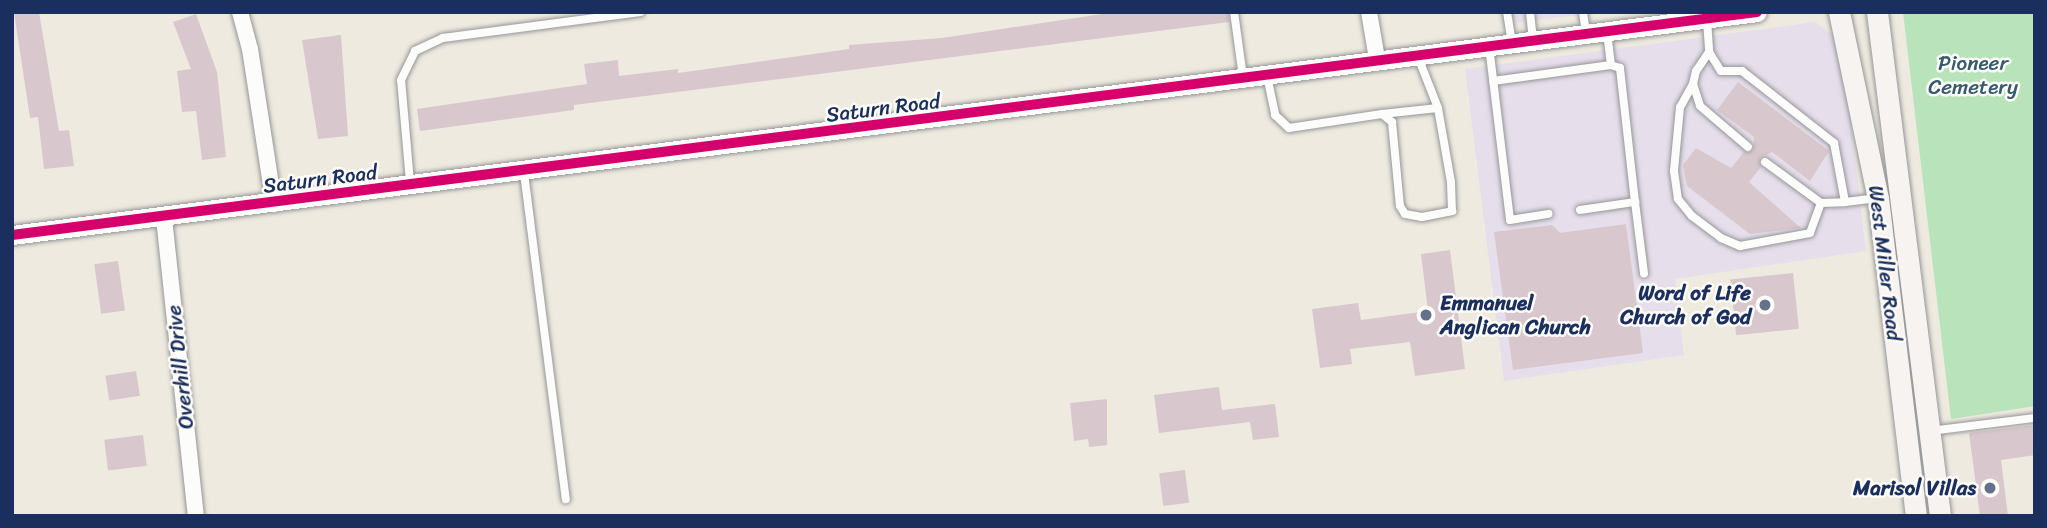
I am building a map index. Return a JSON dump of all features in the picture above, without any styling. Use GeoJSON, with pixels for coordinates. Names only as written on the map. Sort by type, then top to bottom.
{"type":"FeatureCollection","features":[{"type":"Feature","properties":{"kind":"main road","name":"West Miller Road"},"geometry":{"type":"LineString","coordinates":[[1839,12],[1878,198],[1916,516]]}},
{"type":"Feature","properties":{"kind":"main road","name":"West Miller Road"},"geometry":{"type":"LineString","coordinates":[[1877,12],[1940,516]]}},
{"type":"Feature","properties":{"kind":"street"},"geometry":{"type":"LineString","coordinates":[[240,12],[250,49],[274,204]]}},
{"type":"Feature","properties":{"kind":"street"},"geometry":{"type":"LineString","coordinates":[[1369,12],[1377,59]]}},
{"type":"Feature","properties":{"kind":"street","name":"Saturn Road"},"geometry":{"type":"LineString","coordinates":[[12,235],[524,173],[1243,80],[1377,59],[1757,12]]}},
{"type":"Feature","properties":{"kind":"street","name":"Overhill Drive"},"geometry":{"type":"LineString","coordinates":[[164,218],[196,516]]}},
{"type":"Feature","properties":{"kind":"lane"},"geometry":{"type":"LineString","coordinates":[[410,187],[401,80],[415,51],[443,37],[640,12]]}},
{"type":"Feature","properties":{"kind":"lane"},"geometry":{"type":"LineString","coordinates":[[1234,12],[1243,80]]}},
{"type":"Feature","properties":{"kind":"lane"},"geometry":{"type":"LineString","coordinates":[[1507,12],[1512,43]]}},
{"type":"Feature","properties":{"kind":"lane"},"geometry":{"type":"LineString","coordinates":[[1530,12],[1534,41]]}},
{"type":"Feature","properties":{"kind":"lane"},"geometry":{"type":"LineString","coordinates":[[1583,12],[1586,34]]}},
{"type":"Feature","properties":{"kind":"lane"},"geometry":{"type":"LineString","coordinates":[[1707,20],[1709,52],[1721,71],[1742,71],[1834,143],[1845,202]]}},
{"type":"Feature","properties":{"kind":"lane"},"geometry":{"type":"LineString","coordinates":[[1607,32],[1611,65]]}},
{"type":"Feature","properties":{"kind":"lane"},"geometry":{"type":"LineString","coordinates":[[1489,46],[1510,220],[1549,214]]}},
{"type":"Feature","properties":{"kind":"lane"},"geometry":{"type":"LineString","coordinates":[[1709,52],[1696,71],[1693,85],[1679,107],[1674,171],[1678,198],[1692,215],[1721,238],[1740,246],[1810,233],[1821,202]]}},
{"type":"Feature","properties":{"kind":"lane"},"geometry":{"type":"LineString","coordinates":[[1382,114],[1392,122],[1400,206],[1405,214],[1422,217],[1452,211],[1438,108],[1418,54]]}},
{"type":"Feature","properties":{"kind":"lane"},"geometry":{"type":"LineString","coordinates":[[1493,80],[1611,65],[1620,68],[1644,273]]}},
{"type":"Feature","properties":{"kind":"lane"},"geometry":{"type":"LineString","coordinates":[[1267,76],[1275,115],[1289,128],[1438,108]]}},
{"type":"Feature","properties":{"kind":"lane"},"geometry":{"type":"LineString","coordinates":[[1693,85],[1700,106],[1748,147]]}},
{"type":"Feature","properties":{"kind":"lane"},"geometry":{"type":"LineString","coordinates":[[1765,162],[1821,202],[1878,198]]}},
{"type":"Feature","properties":{"kind":"lane"},"geometry":{"type":"LineString","coordinates":[[524,173],[566,499]]}},
{"type":"Feature","properties":{"kind":"lane"},"geometry":{"type":"LineString","coordinates":[[1580,210],[1635,202]]}},
{"type":"Feature","properties":{"kind":"lane"},"geometry":{"type":"LineString","coordinates":[[1929,431],[2035,418]]}},
{"type":"Feature","properties":{"kind":"shaded area"},"geometry":{"type":"Polygon","coordinates":[[[1502,12],[1603,12],[1503,24],[1502,12]]]}},
{"type":"Feature","properties":{"kind":"shaded area"},"geometry":{"type":"Polygon","coordinates":[[[1815,22],[1841,41],[1866,251],[1675,279],[1684,355],[1504,381],[1465,69],[1815,22]]]}},
{"type":"Feature","properties":{"kind":"green space","name":"Pioneer Cemetery"},"geometry":{"type":"Polygon","coordinates":[[[1903,12],[2035,12],[2035,406],[1951,419],[1903,12]]]}},
{"type":"Feature","properties":{"kind":"building"},"geometry":{"type":"Polygon","coordinates":[[[14,12],[39,12],[59,131],[69,130],[74,166],[44,169],[38,117],[30,118],[14,12]]]}},
{"type":"Feature","properties":{"kind":"building"},"geometry":{"type":"Polygon","coordinates":[[[1115,12],[1228,12],[1229,22],[574,105],[574,110],[420,131],[417,109],[587,84],[584,64],[618,60],[619,76],[678,69],[678,73],[849,49],[849,45],[942,38],[1115,12]]]}},
{"type":"Feature","properties":{"kind":"building"},"geometry":{"type":"Polygon","coordinates":[[[196,14],[217,72],[226,157],[202,160],[196,111],[182,112],[177,71],[191,69],[173,22],[196,14]]]}},
{"type":"Feature","properties":{"kind":"building"},"geometry":{"type":"Polygon","coordinates":[[[341,35],[348,136],[318,139],[302,40],[341,35]]]}},
{"type":"Feature","properties":{"kind":"building"},"geometry":{"type":"Polygon","coordinates":[[[1738,82],[1829,151],[1810,181],[1772,152],[1760,158],[1761,167],[1749,182],[1801,228],[1750,234],[1687,186],[1683,165],[1696,148],[1731,168],[1744,152],[1753,151],[1754,137],[1717,110],[1738,82]]]}},
{"type":"Feature","properties":{"kind":"building"},"geometry":{"type":"Polygon","coordinates":[[[1626,224],[1643,353],[1513,370],[1494,232],[1552,225],[1560,233],[1626,224]]]}},
{"type":"Feature","properties":{"kind":"building","name":"Emmanuel Anglican Church"},"geometry":{"type":"Polygon","coordinates":[[[1450,250],[1465,369],[1415,376],[1410,342],[1350,349],[1352,364],[1320,368],[1312,309],[1358,303],[1361,320],[1428,311],[1421,254],[1450,250]]]}},
{"type":"Feature","properties":{"kind":"building"},"geometry":{"type":"Polygon","coordinates":[[[118,261],[125,311],[101,314],[94,264],[118,261]]]}},
{"type":"Feature","properties":{"kind":"building","name":"Word of Life Church of God"},"geometry":{"type":"Polygon","coordinates":[[[1793,273],[1799,329],[1736,335],[1730,280],[1793,273]]]}},
{"type":"Feature","properties":{"kind":"building"},"geometry":{"type":"Polygon","coordinates":[[[136,371],[140,396],[109,401],[105,376],[136,371]]]}},
{"type":"Feature","properties":{"kind":"building"},"geometry":{"type":"Polygon","coordinates":[[[1219,387],[1222,410],[1275,404],[1279,437],[1253,440],[1250,422],[1159,433],[1154,395],[1219,387]]]}},
{"type":"Feature","properties":{"kind":"building"},"geometry":{"type":"Polygon","coordinates":[[[1107,399],[1107,445],[1089,447],[1088,439],[1074,441],[1070,403],[1107,399]]]}},
{"type":"Feature","properties":{"kind":"building","name":"Marisol Villas"},"geometry":{"type":"Polygon","coordinates":[[[2035,425],[2035,455],[2001,460],[2008,516],[1980,516],[1969,433],[2035,425]]]}},
{"type":"Feature","properties":{"kind":"building"},"geometry":{"type":"Polygon","coordinates":[[[143,435],[147,466],[108,471],[104,440],[143,435]]]}},
{"type":"Feature","properties":{"kind":"building"},"geometry":{"type":"Polygon","coordinates":[[[1185,470],[1189,503],[1163,506],[1159,473],[1185,470]]]}},
{"type":"Feature","properties":{"kind":"cycle path"},"geometry":{"type":"LineString","coordinates":[[12,235],[1757,12]]}},
{"type":"Feature","properties":{"kind":"place","name":"Word of Life Church of God"},"geometry":{"type":"Point","coordinates":[1765,305]}},
{"type":"Feature","properties":{"kind":"place","name":"Emmanuel Anglican Church"},"geometry":{"type":"Point","coordinates":[1426,315]}},
{"type":"Feature","properties":{"kind":"place","name":"Marisol Villas"},"geometry":{"type":"Point","coordinates":[1990,488]}}]}
